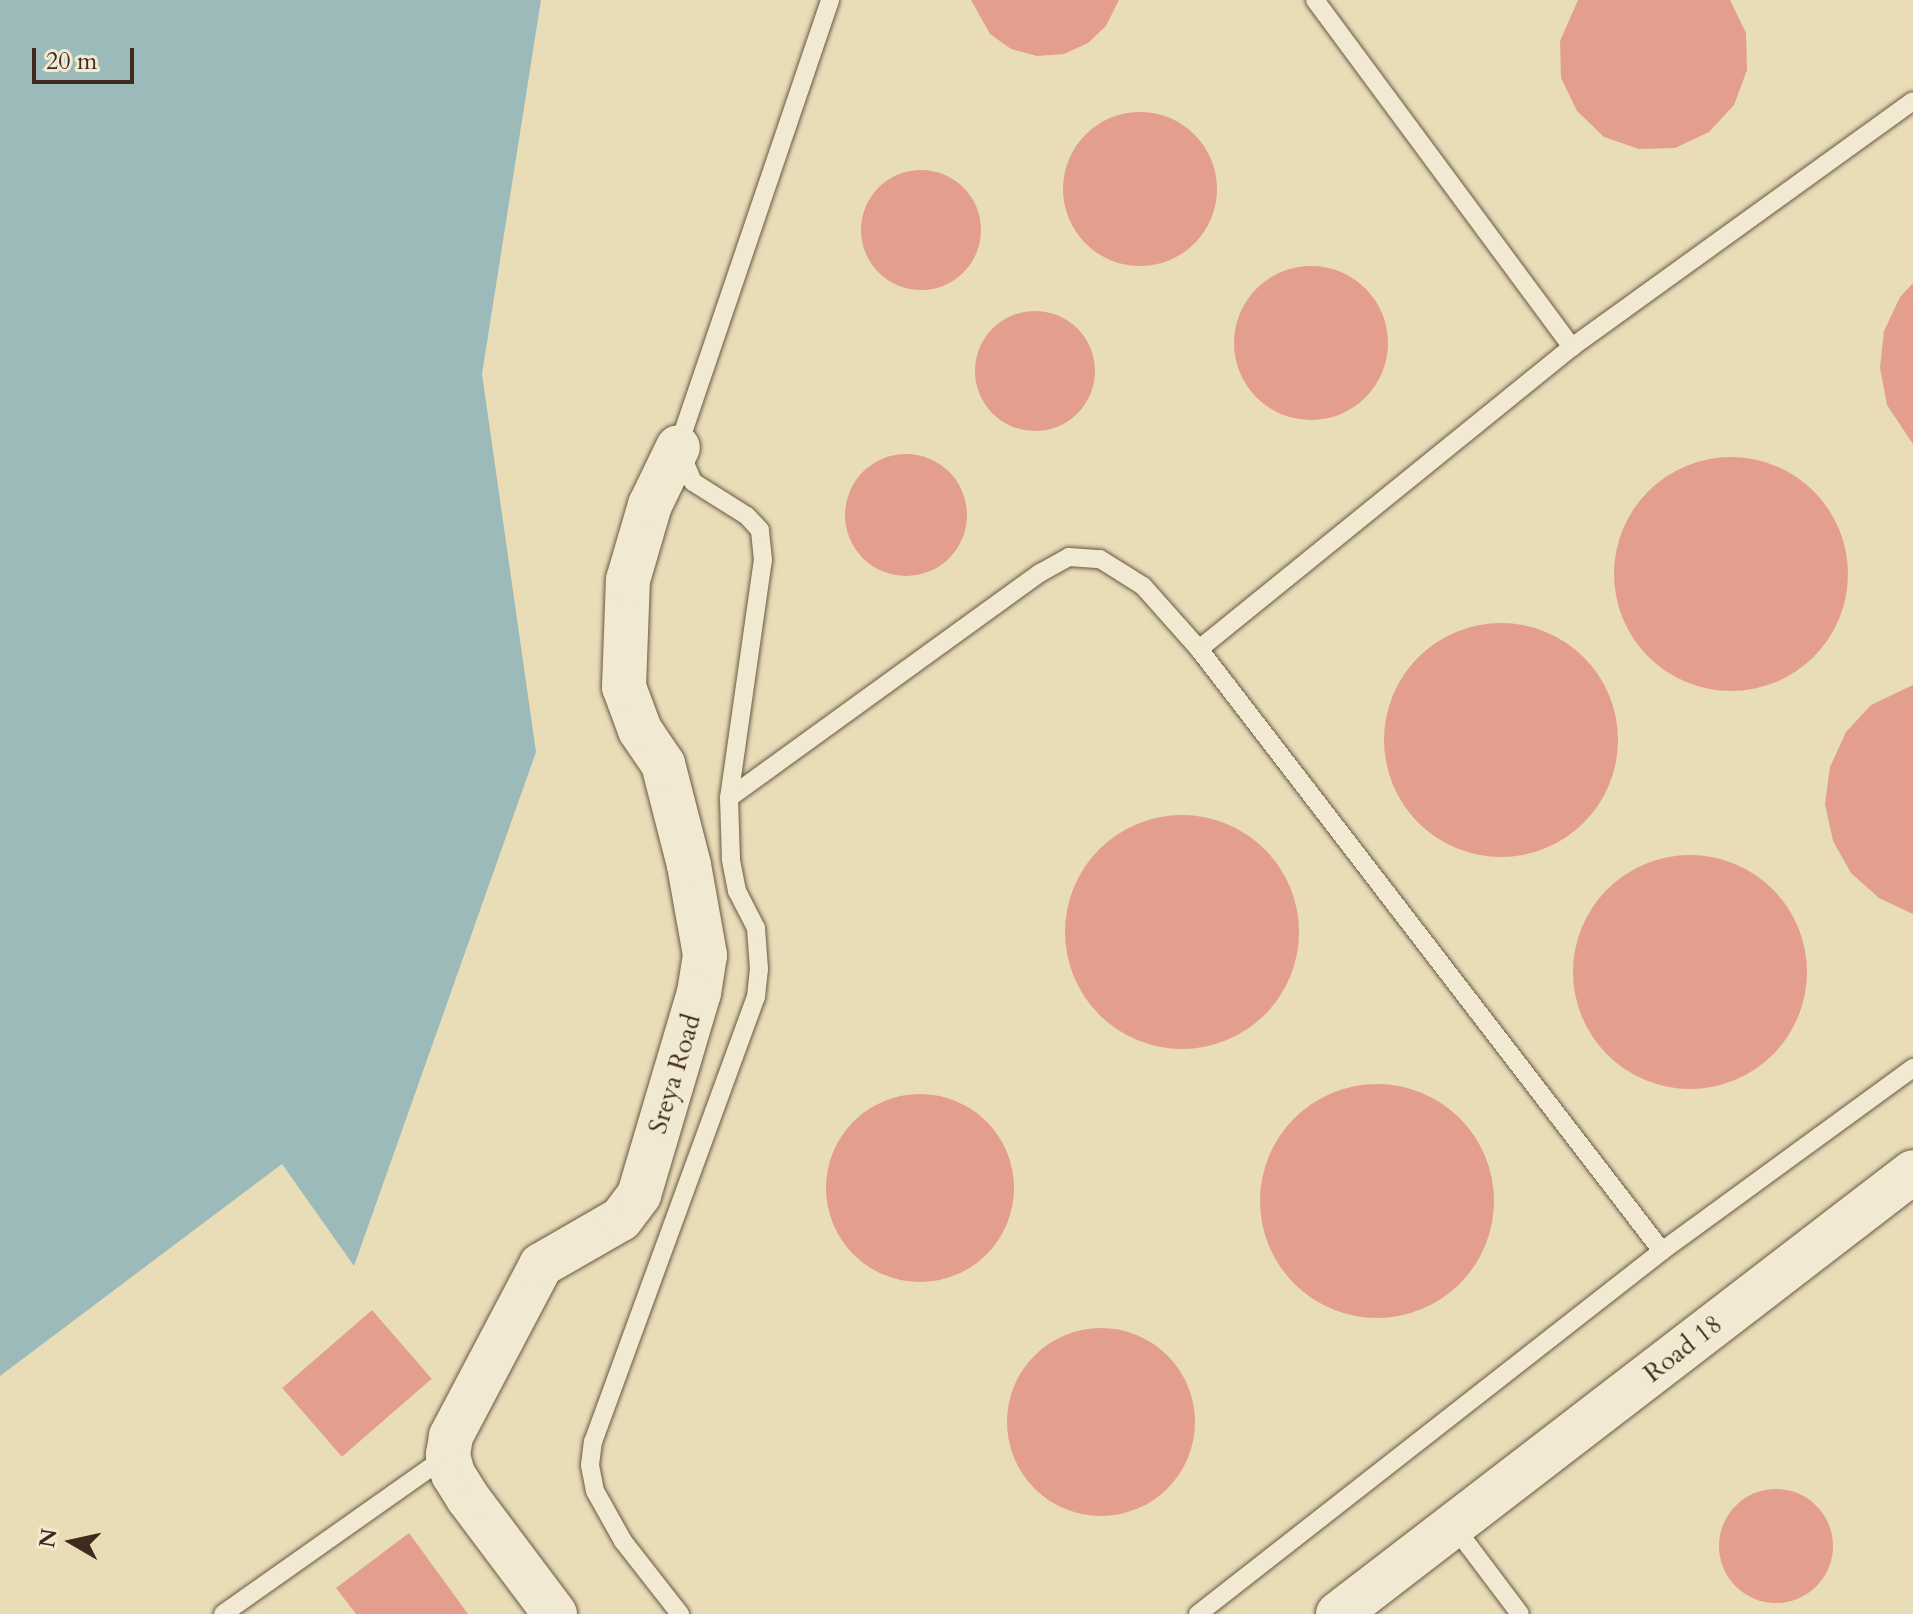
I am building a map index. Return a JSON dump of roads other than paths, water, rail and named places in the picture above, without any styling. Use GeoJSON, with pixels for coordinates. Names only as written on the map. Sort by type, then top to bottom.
{"type":"FeatureCollection","features":[{"type":"Feature","properties":{"kind":"street","name":"Sreya Road"},"geometry":{"type":"LineString","coordinates":[[448,1455],[451,1436],[541,1265],[621,1219],[639,1195],[699,993],[705,955],[689,865],[663,764],[640,730],[624,687],[628,580],[650,505],[678,447]]}},
{"type":"Feature","properties":{"kind":"street","name":"Road 18"},"geometry":{"type":"LineString","coordinates":[[1453,1525],[1913,1172]]}},
{"type":"Feature","properties":{"kind":"street"},"geometry":{"type":"LineString","coordinates":[[448,1455],[453,1474],[468,1498],[555,1614]]}},
{"type":"Feature","properties":{"kind":"street"},"geometry":{"type":"LineString","coordinates":[[1338,1614],[1453,1525]]}},
{"type":"Feature","properties":{"kind":"lane"},"geometry":{"type":"LineString","coordinates":[[680,1614],[623,1541],[595,1491],[590,1465],[593,1442],[756,997],[759,969],[756,928],[737,891],[731,859],[729,798],[763,560],[760,530],[747,516],[693,482],[678,447],[830,0]]}},
{"type":"Feature","properties":{"kind":"lane"},"geometry":{"type":"LineString","coordinates":[[1315,0],[1572,347]]}},
{"type":"Feature","properties":{"kind":"lane"},"geometry":{"type":"LineString","coordinates":[[1199,649],[1572,347],[1913,101]]}},
{"type":"Feature","properties":{"kind":"lane"},"geometry":{"type":"LineString","coordinates":[[729,798],[1040,573],[1069,557],[1100,559],[1143,586],[1199,649],[1662,1251]]}},
{"type":"Feature","properties":{"kind":"lane"},"geometry":{"type":"LineString","coordinates":[[1198,1614],[1662,1251],[1913,1068]]}},
{"type":"Feature","properties":{"kind":"lane"},"geometry":{"type":"LineString","coordinates":[[223,1614],[448,1455]]}},
{"type":"Feature","properties":{"kind":"lane"},"geometry":{"type":"LineString","coordinates":[[1453,1525],[1520,1614]]}},
{"type":"Feature","properties":{"kind":"water"},"geometry":{"type":"Polygon","coordinates":[[[0,0],[541,0],[482,374],[536,752],[354,1266],[282,1164],[0,1376],[0,0]]]}}]}
